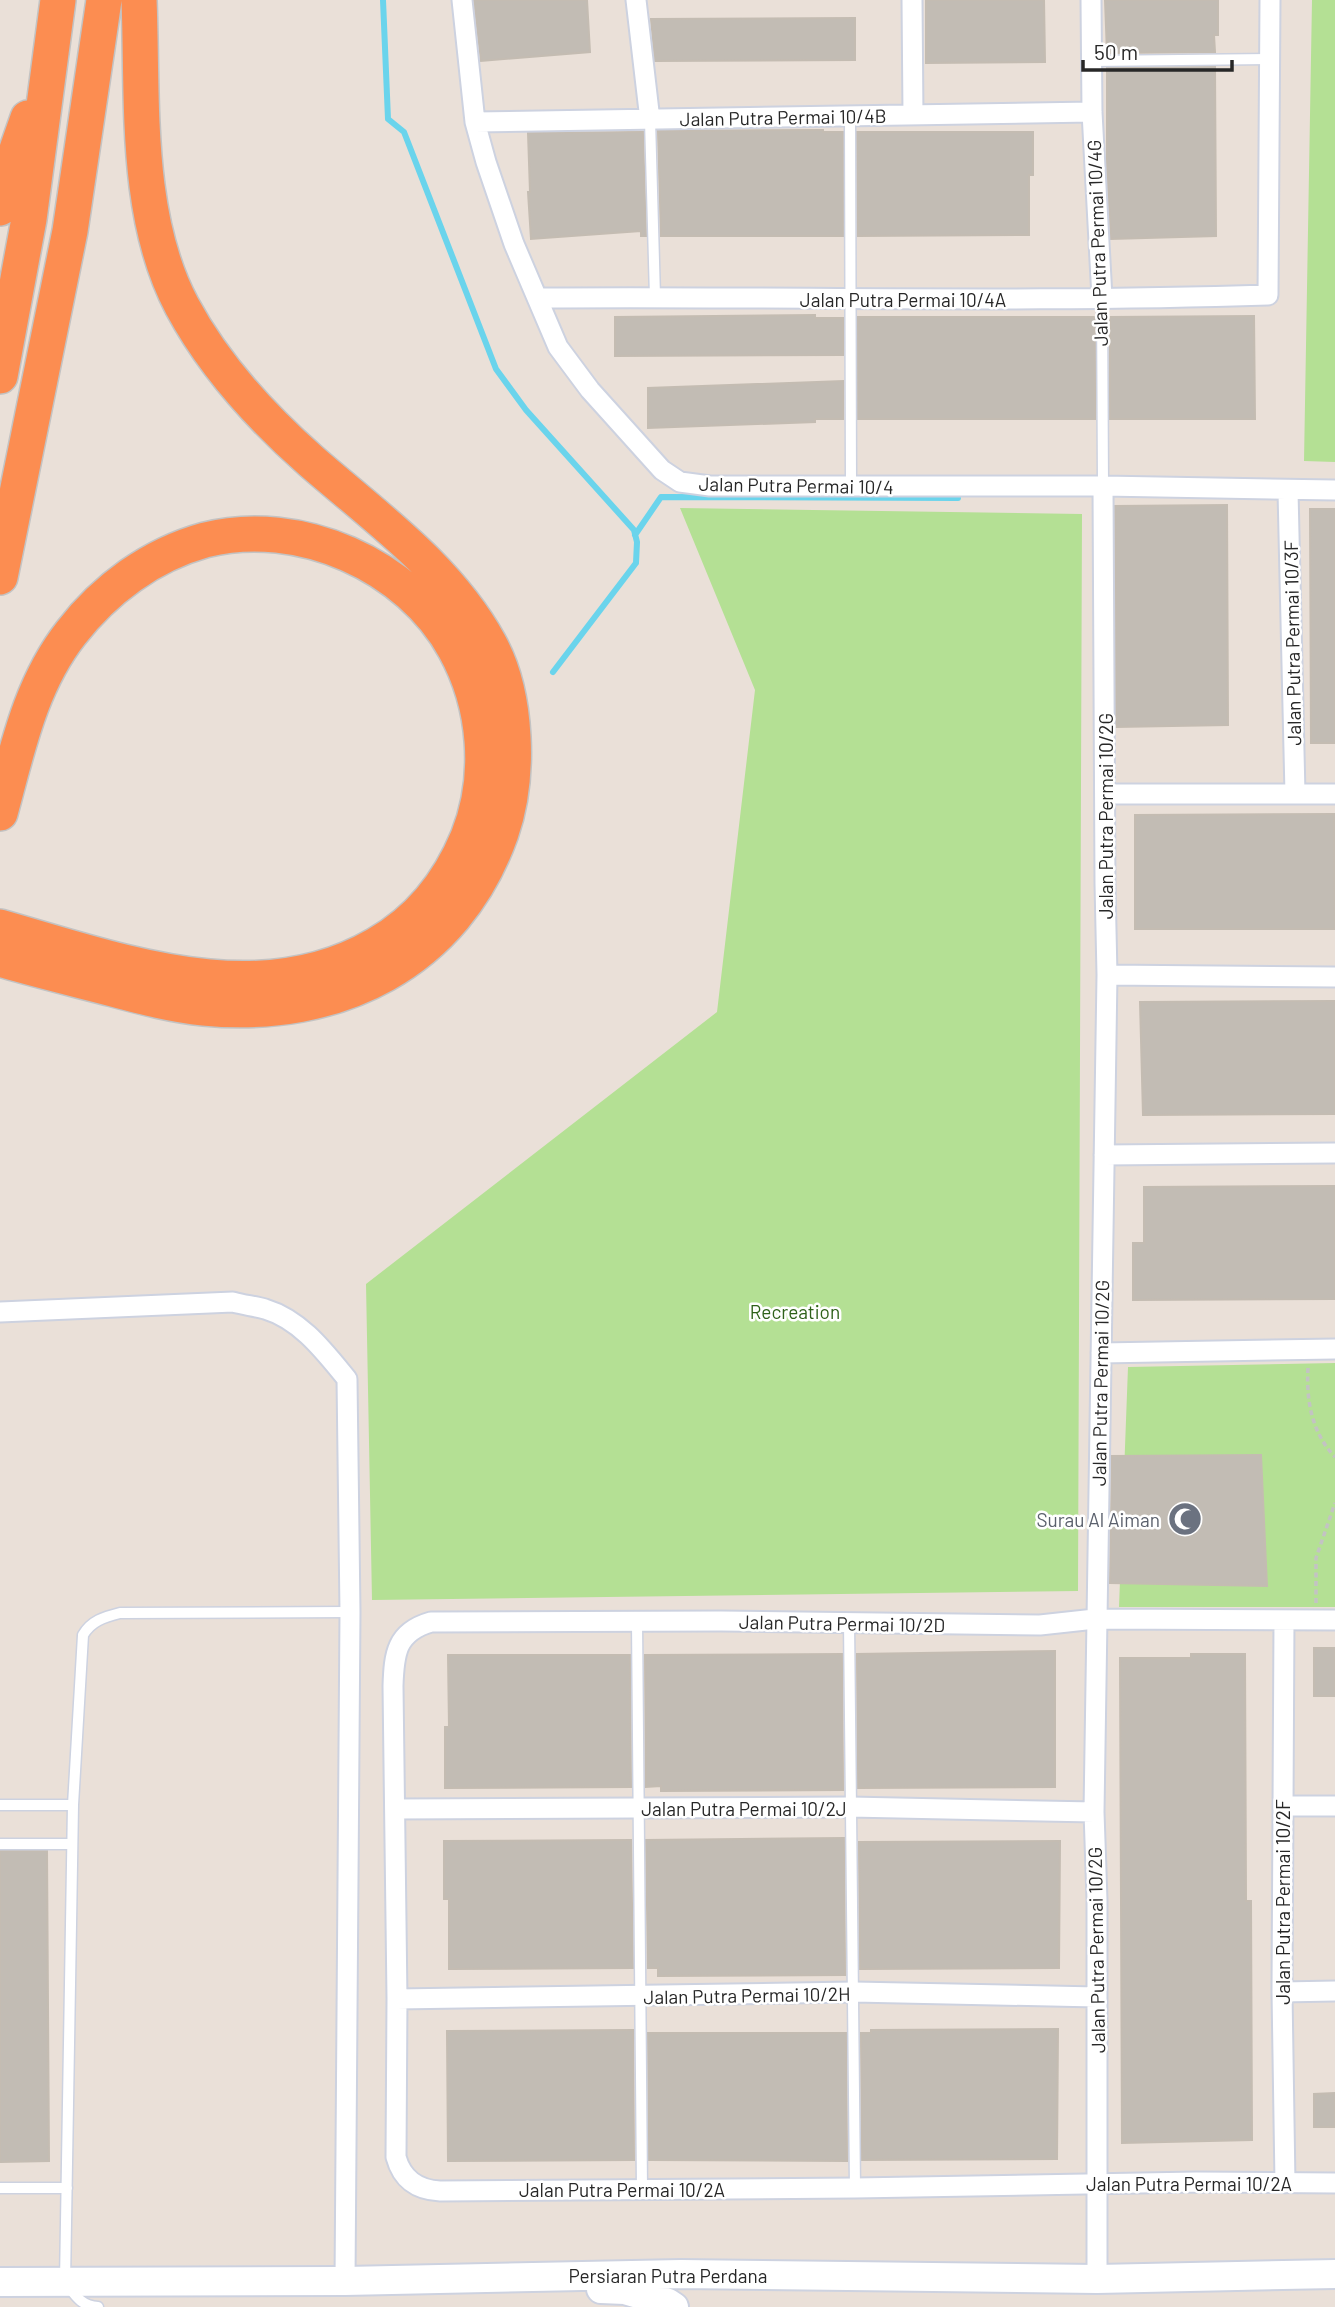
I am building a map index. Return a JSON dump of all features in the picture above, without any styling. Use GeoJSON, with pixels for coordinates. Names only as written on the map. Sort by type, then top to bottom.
{"type":"FeatureCollection","features":[{"type":"Feature","properties":{"kind":"highway"},"geometry":{"type":"LineString","coordinates":[[0,376],[29,219],[58,0]]}},
{"type":"Feature","properties":{"kind":"highway"},"geometry":{"type":"LineString","coordinates":[[0,577],[70,231],[104,0]]}},
{"type":"Feature","properties":{"kind":"highway"},"geometry":{"type":"LineString","coordinates":[[0,927],[39,954],[153,999],[205,1008],[248,1009],[299,1005],[354,989],[389,973],[418,953],[458,915],[490,864],[503,826],[511,788],[513,745],[509,704],[491,646],[480,628],[432,566],[384,521],[309,459],[255,405],[210,350],[182,307],[160,248],[145,179],[139,0]]}},
{"type":"Feature","properties":{"kind":"highway"},"geometry":{"type":"LineString","coordinates":[[0,208],[7,178],[54,42]]}},
{"type":"Feature","properties":{"kind":"highway"},"geometry":{"type":"LineString","coordinates":[[0,813],[30,708],[46,671],[70,634],[118,583],[147,564],[205,540],[230,536],[295,538],[316,542],[359,558],[397,582],[427,611],[454,648],[474,693],[479,716],[482,775],[477,810],[461,854],[437,894],[423,909],[406,925],[365,952],[322,970],[276,978],[211,978],[39,954],[0,959]]}},
{"type":"Feature","properties":{"kind":"main road","name":"Persiaran Putra Perdana"},"geometry":{"type":"LineString","coordinates":[[0,2282],[345,2281],[781,2274],[1097,2279],[1335,2274]]}},
{"type":"Feature","properties":{"kind":"main road"},"geometry":{"type":"LineString","coordinates":[[540,2276],[583,2289],[625,2290],[669,2306],[708,2290],[751,2287],[781,2274]]}},
{"type":"Feature","properties":{"kind":"street","name":"Jalan Putra Permai 10/4"},"geometry":{"type":"LineString","coordinates":[[462,0],[475,122],[486,162],[514,244],[558,347],[590,390],[662,470],[680,482],[710,486],[1103,486],[1335,490]]}},
{"type":"Feature","properties":{"kind":"street"},"geometry":{"type":"LineString","coordinates":[[636,0],[650,120]]}},
{"type":"Feature","properties":{"kind":"street"},"geometry":{"type":"LineString","coordinates":[[912,0],[912,115]]}},
{"type":"Feature","properties":{"kind":"street","name":"Jalan Putra Permai 10/4G"},"geometry":{"type":"LineString","coordinates":[[1091,0],[1092,113],[1102,298]]}},
{"type":"Feature","properties":{"kind":"street"},"geometry":{"type":"LineString","coordinates":[[1269,59],[1270,0]]}},
{"type":"Feature","properties":{"kind":"street","name":"Jalan Putra Permai 10/4A"},"geometry":{"type":"LineString","coordinates":[[537,298],[850,300],[1268,295],[1269,59]]}},
{"type":"Feature","properties":{"kind":"street","name":"Jalan Putra Permai 10/4B"},"geometry":{"type":"LineString","coordinates":[[475,122],[1092,113]]}},
{"type":"Feature","properties":{"kind":"street","name":"Jalan Putra Permai 10/2G"},"geometry":{"type":"LineString","coordinates":[[1097,2279],[1095,1619],[1107,975],[1103,486]]}},
{"type":"Feature","properties":{"kind":"street","name":"Jalan Putra Permai 10/3F"},"geometry":{"type":"LineString","coordinates":[[1288,491],[1295,794]]}},
{"type":"Feature","properties":{"kind":"street"},"geometry":{"type":"LineString","coordinates":[[1105,794],[1335,794]]}},
{"type":"Feature","properties":{"kind":"street"},"geometry":{"type":"LineString","coordinates":[[1107,975],[1335,977]]}},
{"type":"Feature","properties":{"kind":"street"},"geometry":{"type":"LineString","coordinates":[[1104,1155],[1335,1153]]}},
{"type":"Feature","properties":{"kind":"street"},"geometry":{"type":"LineString","coordinates":[[0,1312],[233,1303],[265,1309],[290,1320],[309,1336],[347,1379],[350,1612],[345,2281]]}},
{"type":"Feature","properties":{"kind":"street"},"geometry":{"type":"LineString","coordinates":[[1101,1353],[1335,1349]]}},
{"type":"Feature","properties":{"kind":"street","name":"Jalan Putra Permai 10/2D"},"geometry":{"type":"LineString","coordinates":[[393,1686],[393,1664],[398,1646],[407,1633],[419,1625],[431,1622],[1040,1625],[1095,1619],[1335,1620]]}},
{"type":"Feature","properties":{"kind":"street","name":"Jalan Putra Permai 10/2F"},"geometry":{"type":"LineString","coordinates":[[1284,1620],[1282,1992],[1285,2183]]}},
{"type":"Feature","properties":{"kind":"street","name":"Jalan Putra Permai 10/2A"},"geometry":{"type":"LineString","coordinates":[[393,1686],[396,2157],[399,2168],[420,2188],[855,2188],[1097,2183],[1335,2183]]}},
{"type":"Feature","properties":{"kind":"street"},"geometry":{"type":"LineString","coordinates":[[1283,1805],[1335,1806]]}},
{"type":"Feature","properties":{"kind":"street","name":"Jalan Putra Permai 10/2J"},"geometry":{"type":"LineString","coordinates":[[395,1809],[850,1807],[1094,1811]]}},
{"type":"Feature","properties":{"kind":"street"},"geometry":{"type":"LineString","coordinates":[[1282,1992],[1335,1991]]}},
{"type":"Feature","properties":{"kind":"street","name":"Jalan Putra Permai 10/2H"},"geometry":{"type":"LineString","coordinates":[[397,1999],[854,1992],[1097,1997]]}},
{"type":"Feature","properties":{"kind":"lane"},"geometry":{"type":"LineString","coordinates":[[1092,61],[1269,59]]}},
{"type":"Feature","properties":{"kind":"lane"},"geometry":{"type":"LineString","coordinates":[[850,116],[851,486]]}},
{"type":"Feature","properties":{"kind":"lane"},"geometry":{"type":"LineString","coordinates":[[650,120],[655,297]]}},
{"type":"Feature","properties":{"kind":"lane","name":"Jalan Putra Permai 10/4G"},"geometry":{"type":"LineString","coordinates":[[1102,298],[1103,486]]}},
{"type":"Feature","properties":{"kind":"lane"},"geometry":{"type":"LineString","coordinates":[[98,2307],[88,2307],[80,2302],[65,2282],[73,1805],[83,1635],[89,1625],[120,1613],[350,1612]]}},
{"type":"Feature","properties":{"kind":"lane"},"geometry":{"type":"LineString","coordinates":[[637,1621],[642,2189]]}},
{"type":"Feature","properties":{"kind":"lane"},"geometry":{"type":"LineString","coordinates":[[849,1622],[855,2188]]}},
{"type":"Feature","properties":{"kind":"lane"},"geometry":{"type":"LineString","coordinates":[[0,1805],[73,1805]]}},
{"type":"Feature","properties":{"kind":"lane"},"geometry":{"type":"LineString","coordinates":[[0,1843],[72,1844]]}},
{"type":"Feature","properties":{"kind":"lane"},"geometry":{"type":"LineString","coordinates":[[0,2188],[67,2188]]}},
{"type":"Feature","properties":{"kind":"path"},"geometry":{"type":"LineString","coordinates":[[1308,1363],[1310,1413],[1323,1444],[1335,1457]]}},
{"type":"Feature","properties":{"kind":"path"},"geometry":{"type":"LineString","coordinates":[[1317,1607],[1316,1558],[1335,1503]]}},
{"type":"Feature","properties":{"kind":"green space"},"geometry":{"type":"Polygon","coordinates":[[[1312,0],[1335,0],[1335,462],[1304,461],[1312,0]]]}},
{"type":"Feature","properties":{"kind":"green space","name":"Recreation"},"geometry":{"type":"Polygon","coordinates":[[[680,508],[1082,514],[1078,1591],[372,1600],[366,1284],[717,1012],[755,690],[680,508]]]}},
{"type":"Feature","properties":{"kind":"green space"},"geometry":{"type":"Polygon","coordinates":[[[1335,1363],[1335,1607],[1119,1607],[1128,1367],[1335,1363]]]}},
{"type":"Feature","properties":{"kind":"building"},"geometry":{"type":"Polygon","coordinates":[[[474,0],[587,0],[590,52],[481,61],[474,0]]]}},
{"type":"Feature","properties":{"kind":"building"},"geometry":{"type":"Polygon","coordinates":[[[926,0],[1044,0],[1045,62],[926,63],[926,0]]]}},
{"type":"Feature","properties":{"kind":"building"},"geometry":{"type":"Polygon","coordinates":[[[1105,0],[1218,0],[1215,52],[1107,53],[1105,0]]]}},
{"type":"Feature","properties":{"kind":"building"},"geometry":{"type":"Polygon","coordinates":[[[855,18],[855,60],[655,61],[651,19],[855,18]]]}},
{"type":"Feature","properties":{"kind":"building"},"geometry":{"type":"Polygon","coordinates":[[[1215,67],[1216,236],[1111,239],[1107,172],[1107,68],[1215,67]]]}},
{"type":"Feature","properties":{"kind":"building"},"geometry":{"type":"Polygon","coordinates":[[[658,131],[843,132],[843,236],[661,236],[658,131]]]}},
{"type":"Feature","properties":{"kind":"building"},"geometry":{"type":"Polygon","coordinates":[[[643,132],[646,236],[641,236],[641,231],[531,239],[528,133],[643,132]]]}},
{"type":"Feature","properties":{"kind":"building"},"geometry":{"type":"Polygon","coordinates":[[[857,132],[1033,132],[1033,175],[1029,175],[1029,235],[858,236],[857,132]]]}},
{"type":"Feature","properties":{"kind":"building"},"geometry":{"type":"Polygon","coordinates":[[[815,315],[815,318],[843,318],[843,355],[615,356],[615,317],[815,315]]]}},
{"type":"Feature","properties":{"kind":"building"},"geometry":{"type":"Polygon","coordinates":[[[1254,316],[1255,419],[1110,419],[1110,317],[1254,316]]]}},
{"type":"Feature","properties":{"kind":"building"},"geometry":{"type":"Polygon","coordinates":[[[858,317],[1095,317],[1095,419],[858,419],[858,317]]]}},
{"type":"Feature","properties":{"kind":"building"},"geometry":{"type":"Polygon","coordinates":[[[843,381],[843,419],[648,428],[648,388],[843,381]]]}},
{"type":"Feature","properties":{"kind":"building"},"geometry":{"type":"Polygon","coordinates":[[[1227,505],[1228,725],[1116,727],[1115,506],[1227,505]]]}},
{"type":"Feature","properties":{"kind":"building"},"geometry":{"type":"Polygon","coordinates":[[[1310,509],[1335,509],[1335,743],[1311,743],[1310,509]]]}},
{"type":"Feature","properties":{"kind":"building"},"geometry":{"type":"Polygon","coordinates":[[[1334,814],[1335,929],[1135,929],[1135,815],[1334,814]]]}},
{"type":"Feature","properties":{"kind":"building"},"geometry":{"type":"Polygon","coordinates":[[[1335,1001],[1335,1114],[1143,1115],[1140,1002],[1335,1001]]]}},
{"type":"Feature","properties":{"kind":"building"},"geometry":{"type":"Polygon","coordinates":[[[1335,1186],[1335,1299],[1133,1300],[1133,1243],[1144,1243],[1144,1187],[1335,1186]]]}},
{"type":"Feature","properties":{"kind":"building","name":"Surau Al Aiman"},"geometry":{"type":"Polygon","coordinates":[[[1261,1455],[1267,1586],[1110,1583],[1112,1456],[1261,1455]]]}},
{"type":"Feature","properties":{"kind":"building"},"geometry":{"type":"Polygon","coordinates":[[[1314,1648],[1335,1648],[1335,1696],[1314,1696],[1314,1648]]]}},
{"type":"Feature","properties":{"kind":"building"},"geometry":{"type":"Polygon","coordinates":[[[1055,1651],[1055,1787],[858,1788],[857,1654],[1055,1651]]]}},
{"type":"Feature","properties":{"kind":"building"},"geometry":{"type":"Polygon","coordinates":[[[842,1654],[843,1790],[661,1791],[661,1786],[646,1787],[645,1655],[842,1654]]]}},
{"type":"Feature","properties":{"kind":"building"},"geometry":{"type":"Polygon","coordinates":[[[1191,1654],[1245,1654],[1246,1901],[1251,1901],[1252,2140],[1122,2143],[1120,1658],[1191,1658],[1191,1654]]]}},
{"type":"Feature","properties":{"kind":"building"},"geometry":{"type":"Polygon","coordinates":[[[448,1655],[630,1655],[631,1787],[445,1788],[445,1727],[449,1727],[448,1655]]]}},
{"type":"Feature","properties":{"kind":"building"},"geometry":{"type":"Polygon","coordinates":[[[844,1838],[845,1975],[658,1976],[658,1968],[648,1968],[646,1840],[844,1838]]]}},
{"type":"Feature","properties":{"kind":"building"},"geometry":{"type":"Polygon","coordinates":[[[631,1840],[633,1968],[449,1969],[449,1899],[444,1899],[444,1841],[631,1840]]]}},
{"type":"Feature","properties":{"kind":"building"},"geometry":{"type":"Polygon","coordinates":[[[1060,1841],[1059,1968],[860,1969],[859,1842],[1060,1841]]]}},
{"type":"Feature","properties":{"kind":"building"},"geometry":{"type":"Polygon","coordinates":[[[0,1851],[47,1851],[49,2161],[0,2162],[0,1851]]]}},
{"type":"Feature","properties":{"kind":"building"},"geometry":{"type":"Polygon","coordinates":[[[1058,2029],[1057,2159],[862,2160],[861,2033],[871,2033],[871,2030],[1058,2029]]]}},
{"type":"Feature","properties":{"kind":"building"},"geometry":{"type":"Polygon","coordinates":[[[633,2030],[634,2160],[448,2161],[447,2031],[633,2030]]]}},
{"type":"Feature","properties":{"kind":"building"},"geometry":{"type":"Polygon","coordinates":[[[648,2033],[846,2033],[847,2161],[649,2160],[648,2033]]]}},
{"type":"Feature","properties":{"kind":"building"},"geometry":{"type":"Polygon","coordinates":[[[1335,2093],[1335,2127],[1314,2127],[1314,2094],[1335,2093]]]}},
{"type":"Feature","properties":{"kind":"waterway"},"geometry":{"type":"LineString","coordinates":[[383,0],[388,119],[404,132],[496,369],[526,410],[634,530],[637,542],[636,563],[553,672]]}},
{"type":"Feature","properties":{"kind":"waterway"},"geometry":{"type":"LineString","coordinates":[[635,535],[661,497],[958,498]]}},
{"type":"Feature","properties":{"kind":"place","name":"Surau Al Aiman"},"geometry":{"type":"Point","coordinates":[1185,1519]}}]}
